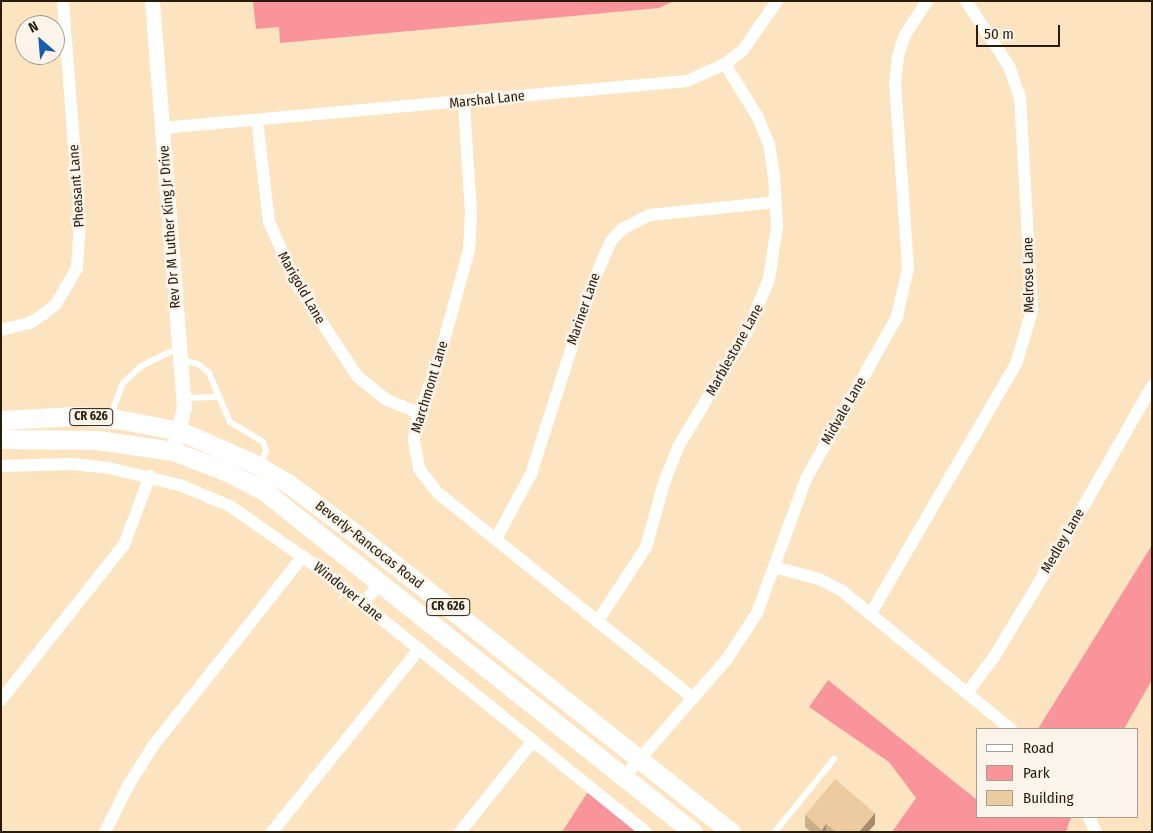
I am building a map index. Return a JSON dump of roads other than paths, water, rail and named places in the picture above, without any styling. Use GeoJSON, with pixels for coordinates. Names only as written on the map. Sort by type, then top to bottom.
{"type":"FeatureCollection","features":[{"type":"Feature","properties":{"kind":"main road","name":"Beverly-Rancocas Road"},"geometry":{"type":"LineString","coordinates":[[1,420],[76,416],[109,419],[180,431],[260,467],[289,484],[731,832]]}},
{"type":"Feature","properties":{"kind":"main road","name":"Beverly-Rancocas Road"},"geometry":{"type":"LineString","coordinates":[[1,439],[98,440],[173,451],[225,470],[264,491],[381,582],[692,832]]}},
{"type":"Feature","properties":{"kind":"main road"},"geometry":{"type":"LineString","coordinates":[[381,582],[404,588],[452,626],[480,633]]}},
{"type":"Feature","properties":{"kind":"street","name":"Pheasant Lane"},"geometry":{"type":"LineString","coordinates":[[1,330],[30,323],[44,314],[56,304],[77,268],[80,223],[63,1]]}},
{"type":"Feature","properties":{"kind":"street","name":"Rev Dr M Luther King Jr Drive"},"geometry":{"type":"LineString","coordinates":[[152,1],[184,398],[180,431],[173,451]]}},
{"type":"Feature","properties":{"kind":"street","name":"Marshal Lane"},"geometry":{"type":"LineString","coordinates":[[162,128],[671,84],[702,76],[725,64],[754,38],[778,1]]}},
{"type":"Feature","properties":{"kind":"street","name":"Midvale Lane"},"geometry":{"type":"LineString","coordinates":[[624,777],[638,758],[738,644],[758,613],[806,479],[889,333],[902,300],[907,251],[894,84],[898,56],[906,35],[927,1]]}},
{"type":"Feature","properties":{"kind":"street","name":"Melrose Lane"},"geometry":{"type":"LineString","coordinates":[[871,613],[1016,364],[1032,312],[1020,98],[1009,66],[966,1]]}},
{"type":"Feature","properties":{"kind":"street","name":"Marblestone Lane"},"geometry":{"type":"LineString","coordinates":[[597,622],[646,547],[664,480],[678,447],[747,332],[764,297],[774,261],[776,202],[772,160],[763,129],[725,64]]}},
{"type":"Feature","properties":{"kind":"street","name":"Marchmont Lane"},"geometry":{"type":"LineString","coordinates":[[464,102],[471,213],[469,250],[439,360],[419,413],[414,440],[419,469],[438,492],[692,697]]}},
{"type":"Feature","properties":{"kind":"street","name":"Marigold Lane"},"geometry":{"type":"LineString","coordinates":[[257,120],[269,222],[296,283],[357,376],[387,400],[419,413]]}},
{"type":"Feature","properties":{"kind":"street","name":"Mariner Lane"},"geometry":{"type":"LineString","coordinates":[[496,539],[531,474],[591,287],[611,241],[622,229],[650,215],[776,202]]}},
{"type":"Feature","properties":{"kind":"street","name":"Medley Lane"},"geometry":{"type":"LineString","coordinates":[[967,693],[994,657],[1040,582],[1152,386]]}},
{"type":"Feature","properties":{"kind":"street","name":"Windover Lane"},"geometry":{"type":"LineString","coordinates":[[1,466],[72,464],[150,476],[214,497],[260,524],[303,556],[646,832]]}},
{"type":"Feature","properties":{"kind":"street"},"geometry":{"type":"LineString","coordinates":[[1,700],[124,545],[150,476]]}},
{"type":"Feature","properties":{"kind":"street"},"geometry":{"type":"LineString","coordinates":[[105,832],[128,786],[153,746],[303,556]]}},
{"type":"Feature","properties":{"kind":"street"},"geometry":{"type":"LineString","coordinates":[[774,567],[830,584],[871,613],[1010,728]]}},
{"type":"Feature","properties":{"kind":"street"},"geometry":{"type":"LineString","coordinates":[[363,603],[381,582]]}},
{"type":"Feature","properties":{"kind":"street"},"geometry":{"type":"LineString","coordinates":[[272,832],[419,649]]}},
{"type":"Feature","properties":{"kind":"street"},"geometry":{"type":"LineString","coordinates":[[460,832],[533,741]]}},
{"type":"Feature","properties":{"kind":"street"},"geometry":{"type":"LineString","coordinates":[[1089,818],[1096,832]]}},
{"type":"Feature","properties":{"kind":"lane"},"geometry":{"type":"LineString","coordinates":[[109,419],[123,383],[140,366],[180,353],[209,373],[230,422],[263,442],[266,450],[260,467]]}},
{"type":"Feature","properties":{"kind":"lane"},"geometry":{"type":"LineString","coordinates":[[184,398],[219,397]]}},
{"type":"Feature","properties":{"kind":"lane"},"geometry":{"type":"LineString","coordinates":[[775,832],[834,759]]}}]}
